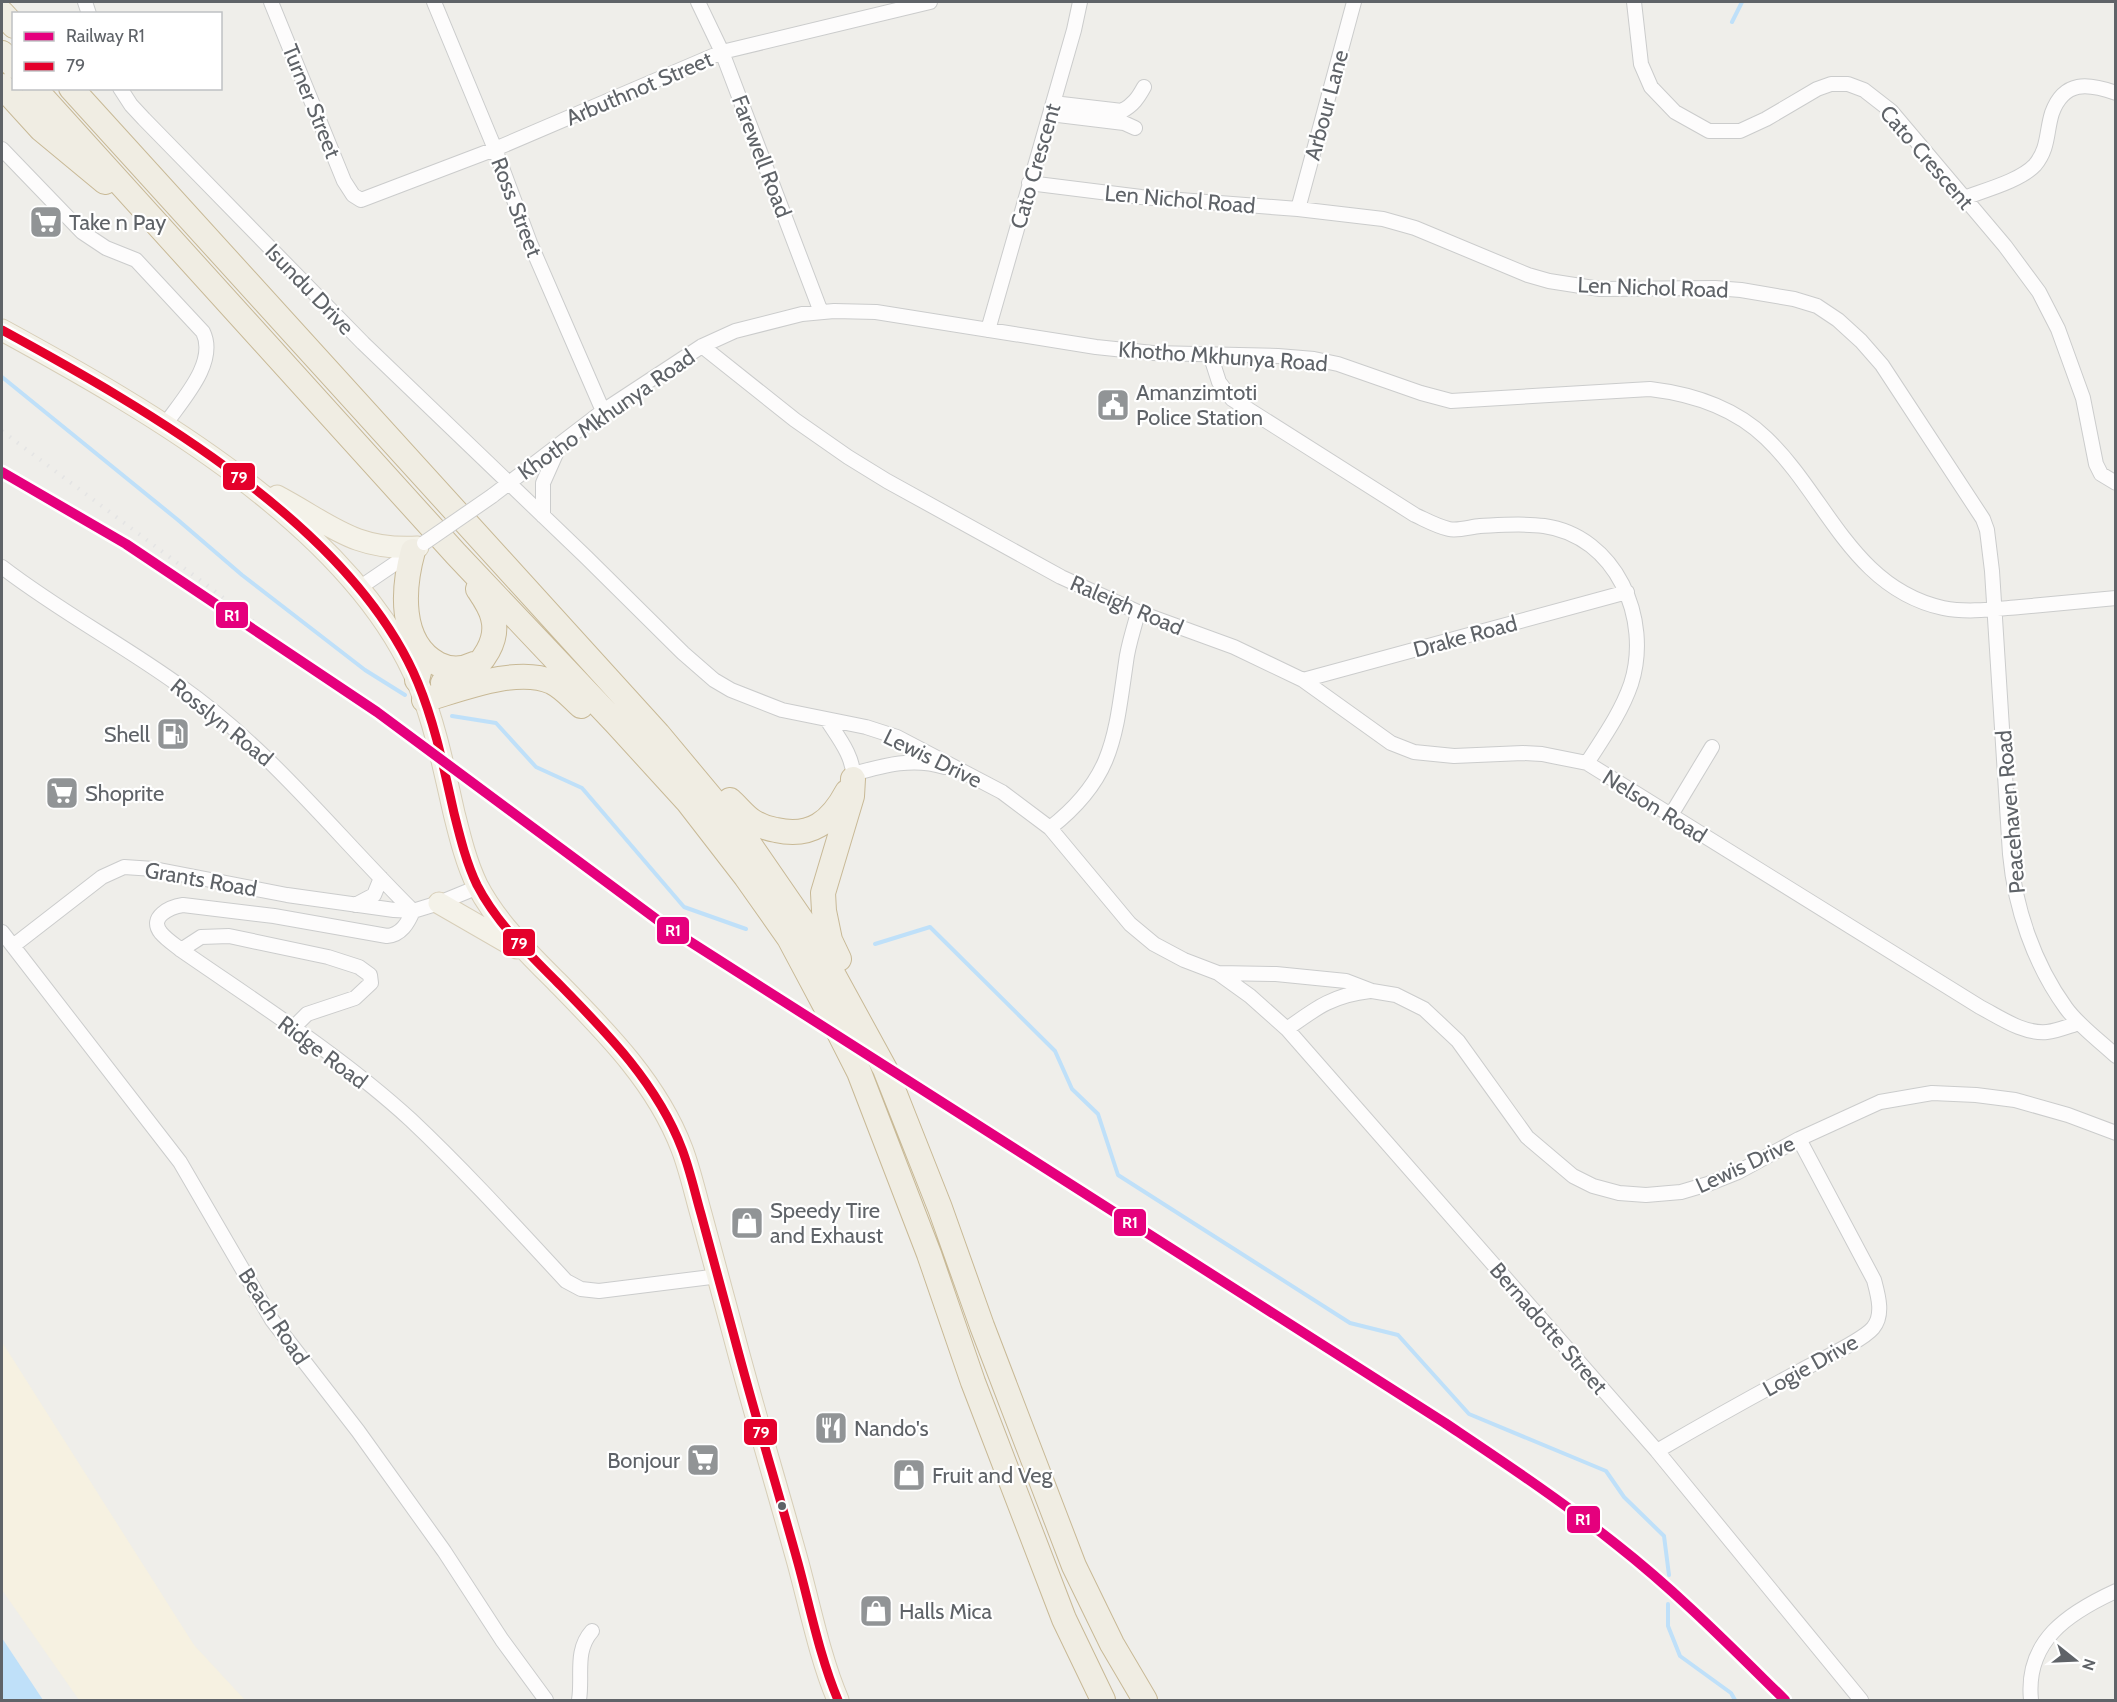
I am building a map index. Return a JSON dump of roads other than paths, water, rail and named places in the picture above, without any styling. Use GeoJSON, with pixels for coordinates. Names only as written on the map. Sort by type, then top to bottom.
{"type":"FeatureCollection","features":[{"type":"Feature","properties":{"kind":"highway"},"geometry":{"type":"LineString","coordinates":[[2,12],[12,24]]}},
{"type":"Feature","properties":{"kind":"highway"},"geometry":{"type":"LineString","coordinates":[[2,86],[29,118],[68,154],[109,186],[136,199]]}},
{"type":"Feature","properties":{"kind":"highway"},"geometry":{"type":"LineString","coordinates":[[36,90],[456,554],[688,802],[726,849],[789,938],[859,1072],[929,1254],[973,1382],[1064,1619],[1103,1701]]}},
{"type":"Feature","properties":{"kind":"highway"},"geometry":{"type":"LineString","coordinates":[[73,90],[658,734],[748,842],[810,932],[885,1069]]}},
{"type":"Feature","properties":{"kind":"highway"},"geometry":{"type":"LineString","coordinates":[[418,547],[407,577],[406,606],[417,646],[423,697]]}},
{"type":"Feature","properties":{"kind":"highway"},"geometry":{"type":"LineString","coordinates":[[423,697],[462,676],[489,650],[493,641],[494,619],[456,554]]}},
{"type":"Feature","properties":{"kind":"highway"},"geometry":{"type":"LineString","coordinates":[[417,646],[433,661],[445,667],[462,668],[478,662]]}},
{"type":"Feature","properties":{"kind":"highway"},"geometry":{"type":"LineString","coordinates":[[423,697],[506,678],[526,677],[552,682],[566,691],[726,849]]}},
{"type":"Feature","properties":{"kind":"highway"},"geometry":{"type":"LineString","coordinates":[[658,734],[754,822],[777,831],[797,834],[825,822],[843,798],[853,777]]}},
{"type":"Feature","properties":{"kind":"highway"},"geometry":{"type":"LineString","coordinates":[[853,777],[852,796],[823,893],[830,940],[932,1186],[982,1326],[1074,1566],[1112,1644],[1145,1701]]}},
{"type":"Feature","properties":{"kind":"main road"},"geometry":{"type":"LineString","coordinates":[[2,330],[164,426],[242,478],[275,505],[359,588],[397,639],[423,697],[439,748],[463,849],[478,887],[532,958],[611,1038],[632,1064],[661,1104],[682,1149],[838,1701]]}},
{"type":"Feature","properties":{"kind":"main road"},"geometry":{"type":"LineString","coordinates":[[242,478],[358,541],[393,548],[418,547]]}},
{"type":"Feature","properties":{"kind":"main road"},"geometry":{"type":"LineString","coordinates":[[439,903],[492,932],[532,958]]}},
{"type":"Feature","properties":{"kind":"street","name":"Turner Street"},"geometry":{"type":"LineString","coordinates":[[271,2],[344,181],[357,198]]}},
{"type":"Feature","properties":{"kind":"street","name":"Ross Street"},"geometry":{"type":"LineString","coordinates":[[434,2],[531,243],[603,411]]}},
{"type":"Feature","properties":{"kind":"street","name":"Farewell Road"},"geometry":{"type":"LineString","coordinates":[[698,2],[722,52],[821,312]]}},
{"type":"Feature","properties":{"kind":"street","name":"Arbuthnot Street"},"geometry":{"type":"LineString","coordinates":[[357,198],[361,200],[378,195],[495,149],[722,52],[930,2]]}},
{"type":"Feature","properties":{"kind":"street","name":"Cato Crescent"},"geometry":{"type":"LineString","coordinates":[[988,330],[1080,2]]}},
{"type":"Feature","properties":{"kind":"street","name":"Arbour Lane"},"geometry":{"type":"LineString","coordinates":[[1298,209],[1354,2]]}},
{"type":"Feature","properties":{"kind":"street","name":"Cato Crescent"},"geometry":{"type":"LineString","coordinates":[[1634,2],[1641,64],[1651,87],[1675,112],[1709,131],[1740,131],[1767,119],[1816,89],[1830,84],[1848,84],[1863,90],[1891,111],[2005,246],[2039,292],[2058,329],[2083,398],[2097,464],[2101,474],[2115,483]]}},
{"type":"Feature","properties":{"kind":"street"},"geometry":{"type":"LineString","coordinates":[[1964,198],[2025,174],[2036,164],[2047,145],[2052,114],[2060,98],[2070,90],[2082,85],[2097,86],[2115,93]]}},
{"type":"Feature","properties":{"kind":"street"},"geometry":{"type":"LineString","coordinates":[[1051,108],[1122,111],[1131,106],[1144,87]]}},
{"type":"Feature","properties":{"kind":"street","name":"Isundu Drive"},"geometry":{"type":"LineString","coordinates":[[121,90],[131,105],[363,344],[508,483]]}},
{"type":"Feature","properties":{"kind":"street"},"geometry":{"type":"LineString","coordinates":[[1051,108],[1124,123],[1135,128]]}},
{"type":"Feature","properties":{"kind":"street"},"geometry":{"type":"LineString","coordinates":[[2,149],[82,232],[106,248],[136,260],[203,332],[207,343],[205,361],[193,385],[164,426]]}},
{"type":"Feature","properties":{"kind":"street","name":"Len Nichol Road"},"geometry":{"type":"LineString","coordinates":[[1029,183],[1383,219],[1549,281],[1600,289],[1715,288],[1741,290],[1794,299],[1817,306],[1838,320],[1882,365],[1983,519],[1987,530],[1994,609]]}},
{"type":"Feature","properties":{"kind":"street","name":"Khotho Mkhunya Road"},"geometry":{"type":"LineString","coordinates":[[359,588],[492,496],[603,411],[702,346],[735,331],[802,314],[876,312],[1153,353],[1314,359],[1338,364],[1421,393],[1451,400],[1650,389],[1695,397],[1742,419],[1766,438],[1797,474],[1854,552],[1889,585],[1907,595],[1942,608],[1970,611],[2115,598]]}},
{"type":"Feature","properties":{"kind":"street","name":"Raleigh Road"},"geometry":{"type":"LineString","coordinates":[[702,346],[795,420],[877,475],[1061,577],[1138,612],[1234,647],[1304,680],[1391,743],[1413,752],[1454,756],[1542,754],[1587,763]]}},
{"type":"Feature","properties":{"kind":"street","name":"Nelson Road"},"geometry":{"type":"LineString","coordinates":[[1210,354],[1219,382],[1232,399],[1434,524],[1451,529],[1526,524],[1558,529],[1584,541],[1607,558],[1627,592],[1637,636],[1637,660],[1630,685],[1615,721],[1587,763],[1980,1007],[2030,1032],[2048,1032],[2079,1023]]}},
{"type":"Feature","properties":{"kind":"street"},"geometry":{"type":"LineString","coordinates":[[543,516],[543,483],[562,442]]}},
{"type":"Feature","properties":{"kind":"street","name":"Lewis Drive"},"geometry":{"type":"LineString","coordinates":[[508,483],[682,653],[714,680],[766,705],[866,727],[897,737],[1002,792],[1050,828],[1110,903],[1154,944],[1184,960],[1218,973],[1276,974],[1346,981],[1372,991],[1396,995],[1424,1009],[1458,1041],[1527,1137],[1573,1176],[1593,1186],[1619,1193],[1646,1195],[1681,1192],[1738,1172],[1798,1139],[1880,1102],[1932,1093],[1976,1095],[2015,1101],[2068,1114],[2115,1133]]}},
{"type":"Feature","properties":{"kind":"street","name":"Rosslyn Road"},"geometry":{"type":"LineString","coordinates":[[2,567],[38,594],[181,686],[227,724],[287,777],[413,911]]}},
{"type":"Feature","properties":{"kind":"street","name":"Drake Road"},"geometry":{"type":"LineString","coordinates":[[1304,680],[1627,592]]}},
{"type":"Feature","properties":{"kind":"street","name":"Peacehaven Road"},"geometry":{"type":"LineString","coordinates":[[1994,609],[2010,854],[2016,899],[2024,924],[2050,982],[2067,1009],[2115,1056]]}},
{"type":"Feature","properties":{"kind":"street"},"geometry":{"type":"LineString","coordinates":[[1050,828],[1070,813],[1102,770],[1114,738],[1126,659],[1138,612]]}},
{"type":"Feature","properties":{"kind":"street"},"geometry":{"type":"LineString","coordinates":[[827,720],[845,748],[853,777],[899,762],[937,764],[972,775]]}},
{"type":"Feature","properties":{"kind":"street"},"geometry":{"type":"LineString","coordinates":[[1671,815],[1712,747]]}},
{"type":"Feature","properties":{"kind":"street","name":"Grants Road"},"geometry":{"type":"LineString","coordinates":[[13,946],[102,876],[124,867],[154,869],[286,895],[413,911]]}},
{"type":"Feature","properties":{"kind":"street"},"geometry":{"type":"LineString","coordinates":[[356,905],[374,895],[381,878]]}},
{"type":"Feature","properties":{"kind":"street"},"geometry":{"type":"LineString","coordinates":[[413,911],[478,887]]}},
{"type":"Feature","properties":{"kind":"street","name":"Ridge Road"},"geometry":{"type":"LineString","coordinates":[[413,911],[401,930],[393,936],[274,916],[183,905],[167,910],[159,918],[158,927],[162,934],[181,950],[342,1063],[410,1119],[481,1189],[566,1281],[581,1289],[599,1291],[719,1276]]}},
{"type":"Feature","properties":{"kind":"street","name":"Beach Road"},"geometry":{"type":"LineString","coordinates":[[2,932],[180,1162],[272,1320],[358,1431],[444,1551],[502,1640],[546,1701]]}},
{"type":"Feature","properties":{"kind":"street"},"geometry":{"type":"LineString","coordinates":[[181,950],[201,937],[229,936],[328,957],[359,967],[369,975],[370,984],[355,998],[312,1011],[293,1028]]}},
{"type":"Feature","properties":{"kind":"street","name":"Bernadotte Street"},"geometry":{"type":"LineString","coordinates":[[1218,973],[1250,996],[1287,1029],[1657,1451],[1861,1701]]}},
{"type":"Feature","properties":{"kind":"street","name":"Lewis Drive"},"geometry":{"type":"LineString","coordinates":[[1287,1029],[1331,1000],[1354,993],[1372,991]]}},
{"type":"Feature","properties":{"kind":"street","name":"Logie Drive"},"geometry":{"type":"LineString","coordinates":[[1657,1451],[1736,1405],[1844,1348],[1872,1330],[1878,1318],[1879,1297],[1874,1280],[1798,1139]]}},
{"type":"Feature","properties":{"kind":"street"},"geometry":{"type":"LineString","coordinates":[[2031,1701],[2029,1687],[2034,1663],[2048,1637],[2065,1619],[2087,1604],[2115,1591]]}},
{"type":"Feature","properties":{"kind":"street"},"geometry":{"type":"LineString","coordinates":[[579,1701],[580,1652],[586,1637],[592,1631]]}},
{"type":"Feature","properties":{"kind":"water"},"geometry":{"type":"Polygon","coordinates":[[[2,1638],[43,1700],[2,1700],[2,1638]]]}},
{"type":"Feature","properties":{"kind":"waterway"},"geometry":{"type":"LineString","coordinates":[[1732,22],[1742,2]]}},
{"type":"Feature","properties":{"kind":"waterway"},"geometry":{"type":"LineString","coordinates":[[2,377],[242,575],[365,670],[405,695]]}},
{"type":"Feature","properties":{"kind":"waterway"},"geometry":{"type":"LineString","coordinates":[[452,716],[496,723],[536,767],[582,788],[684,907],[746,929]]}},
{"type":"Feature","properties":{"kind":"waterway"},"geometry":{"type":"LineString","coordinates":[[875,944],[930,927],[1055,1051],[1072,1089],[1098,1114],[1118,1175],[1350,1323],[1398,1335],[1469,1414],[1606,1471],[1624,1497],[1664,1536],[1669,1575]]}},
{"type":"Feature","properties":{"kind":"waterway"},"geometry":{"type":"LineString","coordinates":[[1668,1604],[1668,1626],[1680,1656],[1731,1693],[1735,1700]]}},
{"type":"Feature","properties":{"kind":"railway"},"geometry":{"type":"LineString","coordinates":[[2,431],[317,671]]}},
{"type":"Feature","properties":{"kind":"rail line","name":"R1"},"geometry":{"type":"LineString","coordinates":[[2,472],[126,544],[377,712],[667,927],[1445,1423],[1510,1467],[1575,1513],[1639,1563],[1703,1620],[1785,1700]]}},
{"type":"Feature","properties":{"kind":"place","name":"Take n Pay"},"geometry":{"type":"Point","coordinates":[46,222]}},
{"type":"Feature","properties":{"kind":"place","name":"Amanzimtoti Police Station"},"geometry":{"type":"Point","coordinates":[1113,405]}},
{"type":"Feature","properties":{"kind":"place","name":"Shell"},"geometry":{"type":"Point","coordinates":[173,734]}},
{"type":"Feature","properties":{"kind":"place","name":"Shoprite"},"geometry":{"type":"Point","coordinates":[62,793]}},
{"type":"Feature","properties":{"kind":"place","name":"Speedy Tire and Exhaust"},"geometry":{"type":"Point","coordinates":[747,1223]}},
{"type":"Feature","properties":{"kind":"place","name":"Nando's"},"geometry":{"type":"Point","coordinates":[831,1428]}},
{"type":"Feature","properties":{"kind":"place","name":"Bonjour"},"geometry":{"type":"Point","coordinates":[703,1460]}},
{"type":"Feature","properties":{"kind":"place","name":"Fruit and Veg"},"geometry":{"type":"Point","coordinates":[909,1475]}},
{"type":"Feature","properties":{"kind":"place","name":"Halls Mica"},"geometry":{"type":"Point","coordinates":[876,1611]}}]}
